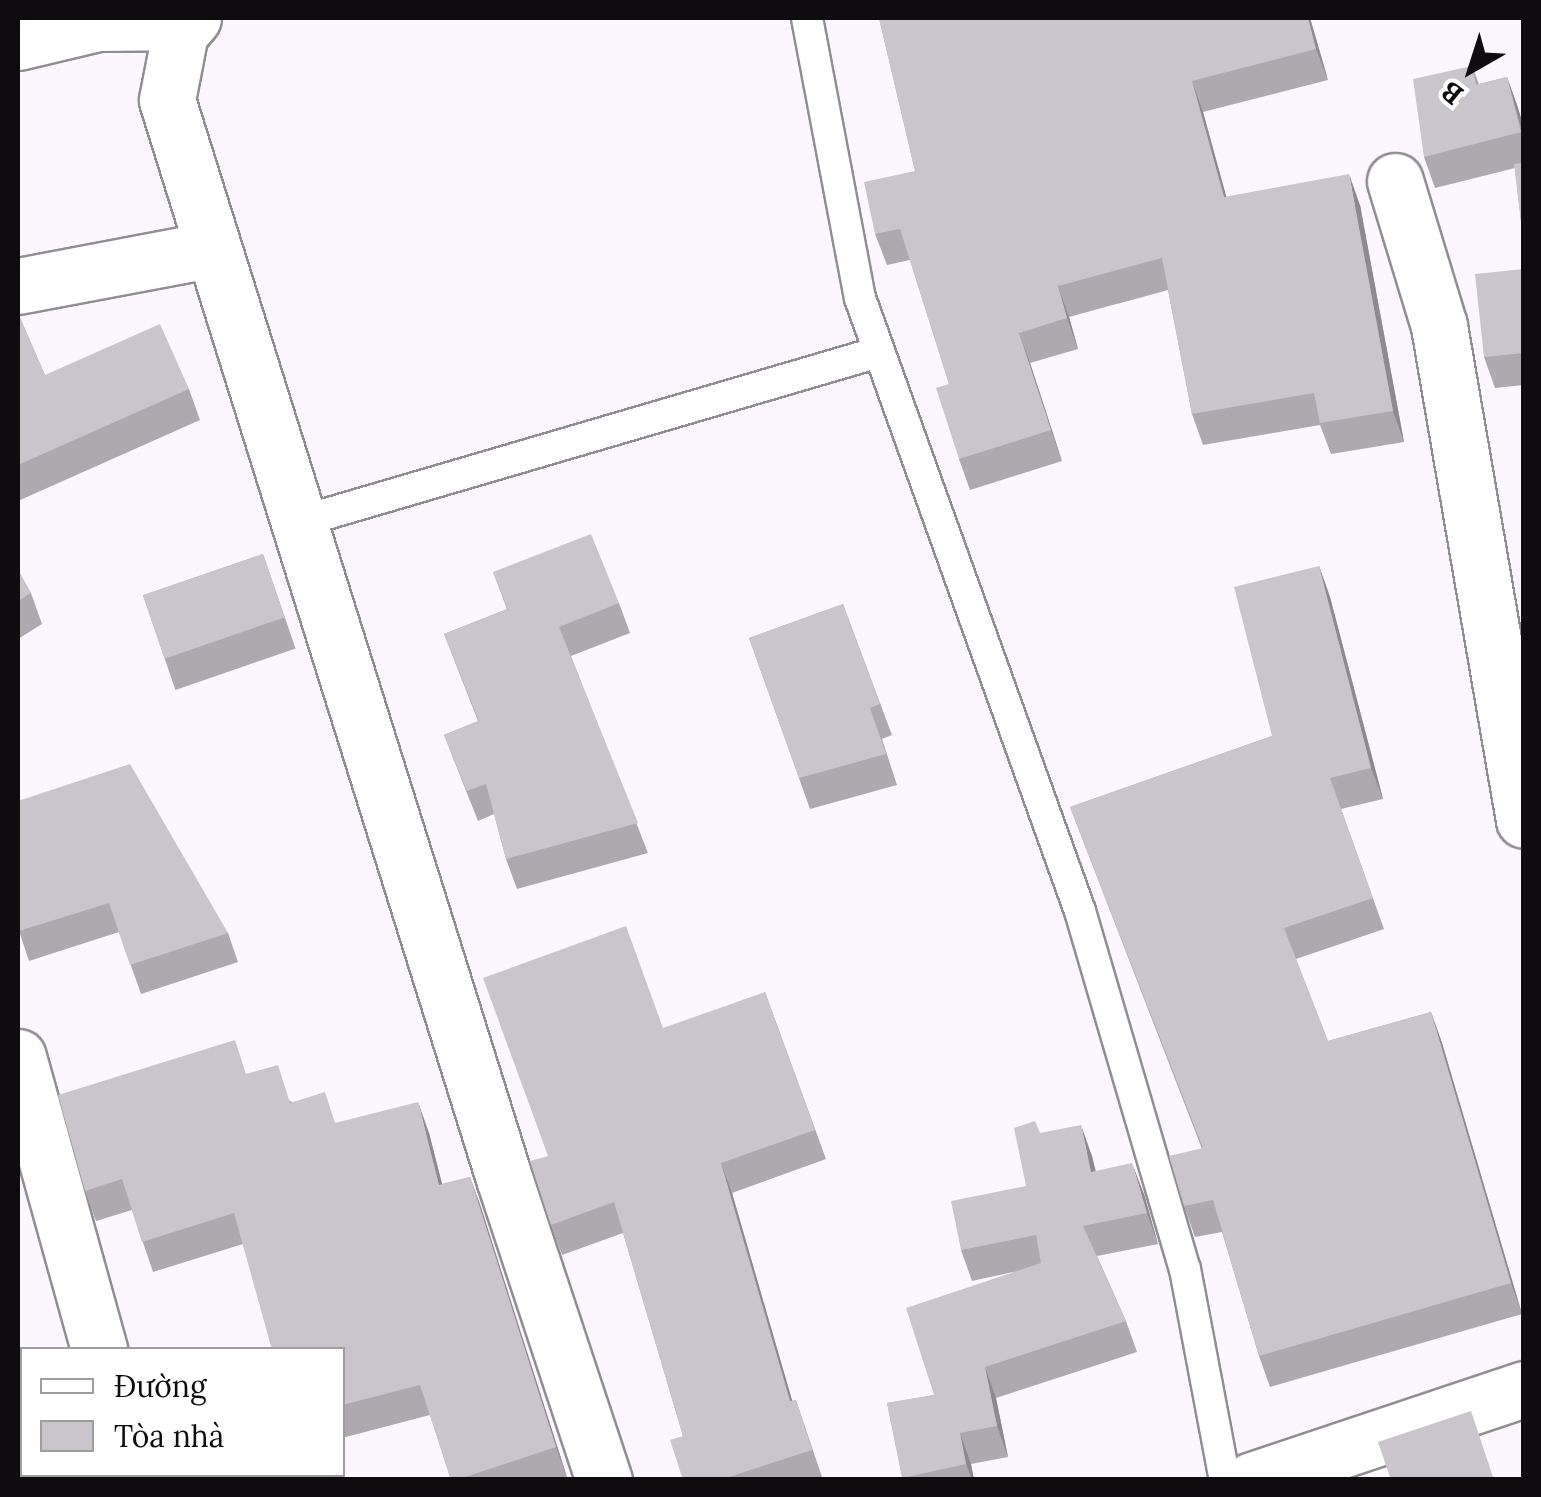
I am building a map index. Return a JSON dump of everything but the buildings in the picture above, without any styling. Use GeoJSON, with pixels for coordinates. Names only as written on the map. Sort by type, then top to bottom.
{"type":"FeatureCollection","features":[{"type":"Feature","properties":{"kind":"street"},"geometry":{"type":"LineString","coordinates":[[18,42],[98,23],[191,20]]}},
{"type":"Feature","properties":{"kind":"street"},"geometry":{"type":"LineString","coordinates":[[191,20],[180,34],[167,100],[498,1159],[604,1480]]}},
{"type":"Feature","properties":{"kind":"street"},"geometry":{"type":"LineString","coordinates":[[1395,181],[1439,326],[1524,820]]}},
{"type":"Feature","properties":{"kind":"street"},"geometry":{"type":"LineString","coordinates":[[18,286],[214,248]]}},
{"type":"Feature","properties":{"kind":"street"},"geometry":{"type":"LineString","coordinates":[[18,1057],[98,1347]]}},
{"type":"Feature","properties":{"kind":"street"},"geometry":{"type":"LineString","coordinates":[[1252,1480],[1524,1389]]}},
{"type":"Feature","properties":{"kind":"lane"},"geometry":{"type":"LineString","coordinates":[[807,18],[860,298],[1080,911],[1186,1269],[1225,1480]]}},
{"type":"Feature","properties":{"kind":"lane"},"geometry":{"type":"LineString","coordinates":[[299,522],[879,352]]}}]}
